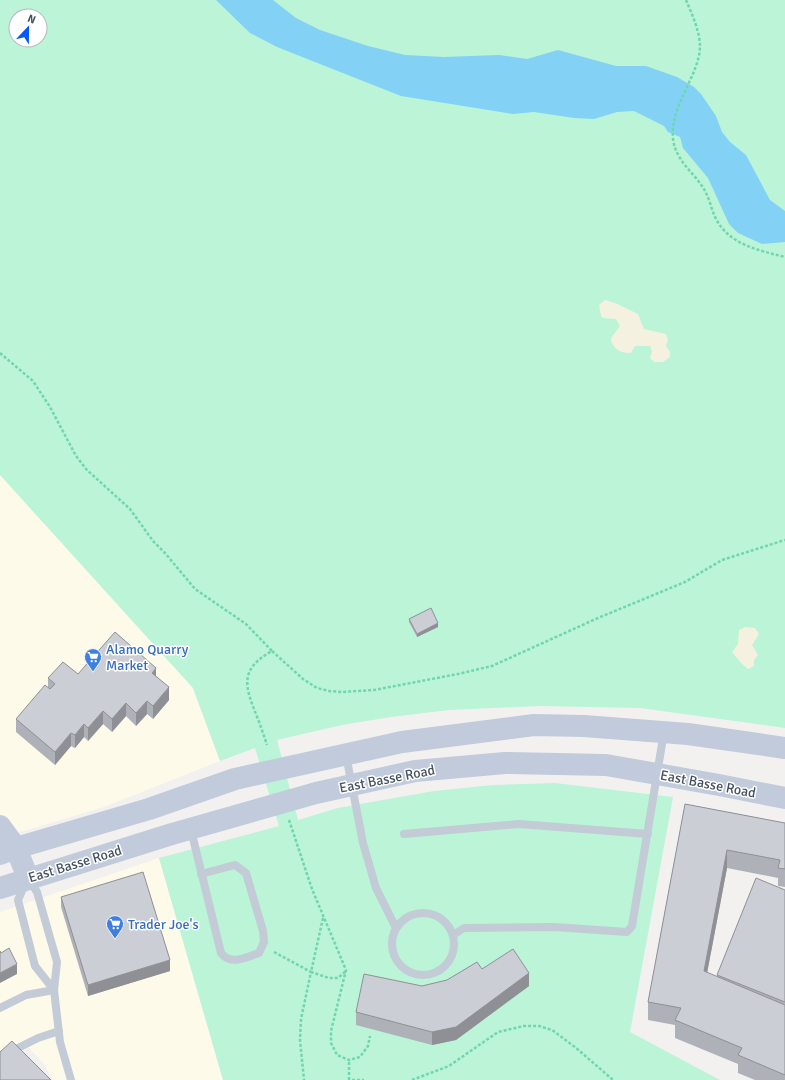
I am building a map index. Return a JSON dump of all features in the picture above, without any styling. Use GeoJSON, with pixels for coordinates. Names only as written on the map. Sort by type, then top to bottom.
{"type":"FeatureCollection","features":[{"type":"Feature","properties":{"kind":"main road"},"geometry":{"type":"LineString","coordinates":[[8,851],[149,809],[234,779],[402,742],[534,725],[584,726],[664,732],[742,741],[785,748]]}},
{"type":"Feature","properties":{"kind":"main road","name":"East Basse Road"},"geometry":{"type":"LineString","coordinates":[[0,888],[28,878],[190,829],[316,793],[415,771],[505,763],[606,765],[785,798]]}},
{"type":"Feature","properties":{"kind":"main road"},"geometry":{"type":"LineString","coordinates":[[0,826],[8,851],[28,878]]}},
{"type":"Feature","properties":{"kind":"lane"},"geometry":{"type":"LineString","coordinates":[[453,935],[464,928],[554,927],[627,932],[632,926],[664,732]]}},
{"type":"Feature","properties":{"kind":"lane"},"geometry":{"type":"LineString","coordinates":[[346,754],[363,843],[376,888],[396,928]]}},
{"type":"Feature","properties":{"kind":"lane"},"geometry":{"type":"LineString","coordinates":[[404,834],[519,824],[648,834]]}},
{"type":"Feature","properties":{"kind":"lane"},"geometry":{"type":"LineString","coordinates":[[190,829],[200,874],[221,954],[231,961],[259,953],[263,946],[263,931],[246,873],[235,866],[200,874]]}},
{"type":"Feature","properties":{"kind":"lane"},"geometry":{"type":"LineString","coordinates":[[28,878],[18,900],[35,966],[54,990]]}},
{"type":"Feature","properties":{"kind":"lane"},"geometry":{"type":"LineString","coordinates":[[28,878],[37,892],[57,962],[54,990],[60,1042],[71,1080]]}},
{"type":"Feature","properties":{"kind":"lane"},"geometry":{"type":"LineString","coordinates":[[422,913],[432,914],[441,919],[448,926],[453,935],[455,945],[453,955],[448,964],[441,970],[431,975],[420,976],[410,973],[401,967],[395,959],[392,948],[392,938],[396,928],[403,920],[412,915],[422,913]]}},
{"type":"Feature","properties":{"kind":"lane"},"geometry":{"type":"LineString","coordinates":[[0,1008],[26,996],[54,990]]}},
{"type":"Feature","properties":{"kind":"lane"},"geometry":{"type":"LineString","coordinates":[[0,1057],[38,1038],[59,1031]]}},
{"type":"Feature","properties":{"kind":"path"},"geometry":{"type":"LineString","coordinates":[[686,0],[700,46],[694,69],[682,97],[676,117],[673,139],[681,161],[703,188],[716,218],[724,231],[744,245],[785,257]]}},
{"type":"Feature","properties":{"kind":"path"},"geometry":{"type":"LineString","coordinates":[[0,353],[33,381],[50,407],[76,456],[87,470],[130,509],[153,541],[195,589],[246,624],[272,651],[303,679],[317,688],[329,691],[342,692],[374,690],[492,666],[598,618],[685,582],[722,560],[785,540]]}},
{"type":"Feature","properties":{"kind":"path"},"geometry":{"type":"LineString","coordinates":[[267,745],[250,702],[246,688],[246,678],[249,670],[257,661],[272,651]]}},
{"type":"Feature","properties":{"kind":"path"},"geometry":{"type":"LineString","coordinates":[[288,818],[301,862],[346,970],[331,1031],[331,1043],[337,1055],[349,1060],[360,1057],[368,1046],[370,1036]]}},
{"type":"Feature","properties":{"kind":"path"},"geometry":{"type":"LineString","coordinates":[[304,1080],[300,1040],[300,1019],[322,930],[324,916]]}},
{"type":"Feature","properties":{"kind":"path"},"geometry":{"type":"LineString","coordinates":[[263,946],[311,972],[329,978],[338,978],[346,970]]}},
{"type":"Feature","properties":{"kind":"path"},"geometry":{"type":"LineString","coordinates":[[412,1080],[449,1066],[498,1032],[524,1026],[539,1026],[552,1030],[575,1047],[613,1080]]}},
{"type":"Feature","properties":{"kind":"path"},"geometry":{"type":"LineString","coordinates":[[348,1080],[349,1060]]}},
{"type":"Feature","properties":{"kind":"path"},"geometry":{"type":"LineString","coordinates":[[352,1080],[364,1080]]}},
{"type":"Feature","properties":{"kind":"shaded area","name":"Alamo Quarry Market"},"geometry":{"type":"Polygon","coordinates":[[[0,443],[153,583],[220,761],[104,807],[0,838],[0,443]]]}},
{"type":"Feature","properties":{"kind":"shaded area"},"geometry":{"type":"Polygon","coordinates":[[[159,858],[223,1080],[53,1080],[44,1064],[28,1047],[0,1065],[0,912],[159,858]]]}},
{"type":"Feature","properties":{"kind":"green space"},"geometry":{"type":"Polygon","coordinates":[[[0,0],[785,0],[785,728],[640,708],[541,706],[449,710],[391,717],[342,725],[277,740],[298,820],[338,808],[434,791],[493,785],[555,783],[673,797],[630,1032],[720,1080],[223,1080],[159,858],[279,826],[255,748],[220,761],[193,688],[0,475],[0,0]]]}},
{"type":"Feature","properties":{"kind":"sand"},"geometry":{"type":"Polygon","coordinates":[[[605,300],[638,314],[644,329],[666,334],[668,340],[666,346],[670,352],[670,357],[663,362],[654,362],[650,358],[652,351],[650,346],[635,346],[631,353],[617,350],[611,342],[611,338],[620,326],[616,319],[603,318],[601,316],[599,305],[605,300]]]}},
{"type":"Feature","properties":{"kind":"sand"},"geometry":{"type":"Polygon","coordinates":[[[745,627],[755,628],[759,634],[752,645],[758,655],[754,660],[754,666],[748,669],[732,652],[738,644],[739,630],[745,627]]]}},
{"type":"Feature","properties":{"kind":"water"},"geometry":{"type":"Polygon","coordinates":[[[216,0],[273,0],[296,18],[320,30],[368,46],[405,55],[444,57],[499,55],[527,59],[558,50],[616,66],[646,66],[677,77],[694,87],[701,94],[716,116],[722,132],[730,142],[746,155],[770,200],[785,211],[785,242],[762,244],[738,233],[729,224],[708,178],[683,148],[680,137],[668,132],[664,126],[634,111],[617,112],[594,119],[574,118],[534,112],[513,114],[401,96],[277,47],[250,33],[216,0]]]}},
{"type":"Feature","properties":{"kind":"building"},"geometry":{"type":"Polygon","coordinates":[[[431,608],[438,623],[417,634],[409,619],[431,608]]]}},
{"type":"Feature","properties":{"kind":"building"},"geometry":{"type":"Polygon","coordinates":[[[115,632],[156,668],[152,673],[169,687],[153,706],[147,701],[136,713],[126,703],[112,719],[103,711],[88,728],[84,724],[75,735],[71,733],[55,752],[16,719],[45,685],[50,689],[55,684],[48,678],[63,662],[78,674],[115,632]]]}},
{"type":"Feature","properties":{"kind":"building"},"geometry":{"type":"Polygon","coordinates":[[[685,804],[785,823],[785,869],[778,868],[780,860],[727,850],[704,971],[785,1005],[785,1075],[738,1055],[742,1048],[675,1020],[681,1008],[648,1002],[685,804]]]}},
{"type":"Feature","properties":{"kind":"building","name":"Trader Joe's"},"geometry":{"type":"Polygon","coordinates":[[[143,872],[170,960],[88,985],[61,897],[143,872]]]}},
{"type":"Feature","properties":{"kind":"building"},"geometry":{"type":"Polygon","coordinates":[[[756,878],[785,890],[785,1002],[717,975],[756,878]]]}},
{"type":"Feature","properties":{"kind":"building"},"geometry":{"type":"Polygon","coordinates":[[[9,948],[17,964],[0,973],[0,951],[1,953],[9,948]]]}},
{"type":"Feature","properties":{"kind":"building"},"geometry":{"type":"Polygon","coordinates":[[[513,949],[529,973],[456,1027],[432,1032],[356,1012],[364,974],[422,986],[447,980],[477,962],[482,969],[513,949]]]}},
{"type":"Feature","properties":{"kind":"building"},"geometry":{"type":"Polygon","coordinates":[[[12,1041],[51,1080],[0,1080],[0,1052],[12,1041]]]}},
{"type":"Feature","properties":{"kind":"place","name":"Alamo Quarry Market"},"geometry":{"type":"Point","coordinates":[93,672]}},
{"type":"Feature","properties":{"kind":"place","name":"Trader Joe's"},"geometry":{"type":"Point","coordinates":[115,939]}}]}
